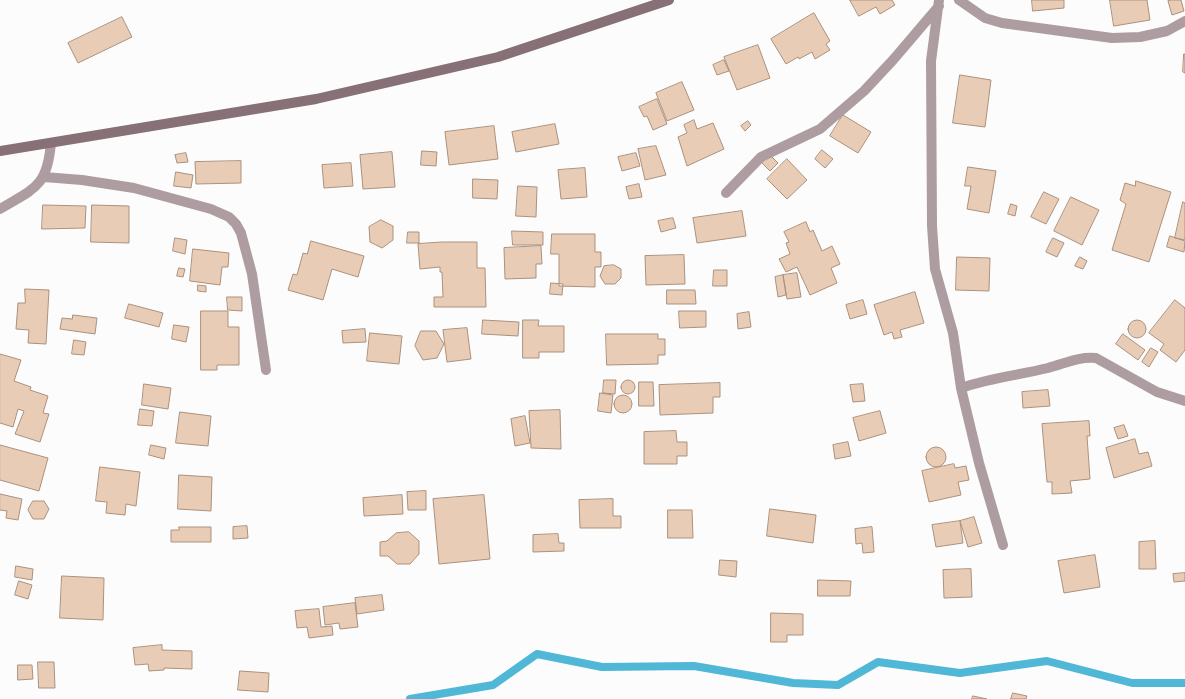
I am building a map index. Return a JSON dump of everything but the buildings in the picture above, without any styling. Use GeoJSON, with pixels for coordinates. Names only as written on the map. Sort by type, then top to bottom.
{"type":"FeatureCollection","features":[{"type":"Feature","properties":{"kind":"main road"},"geometry":{"type":"LineString","coordinates":[[0,151],[316,99],[483,60],[669,0]]}},
{"type":"Feature","properties":{"kind":"street"},"geometry":{"type":"LineString","coordinates":[[959,0],[985,18],[1002,23],[1112,38],[1140,38],[1167,31],[1185,21]]}},
{"type":"Feature","properties":{"kind":"street"},"geometry":{"type":"LineString","coordinates":[[726,193],[761,157],[795,140],[809,135],[826,124],[864,91],[894,60],[939,3]]}},
{"type":"Feature","properties":{"kind":"street"},"geometry":{"type":"LineString","coordinates":[[939,3],[931,61],[932,226],[935,269],[953,333],[961,388],[979,463],[1003,545]]}},
{"type":"Feature","properties":{"kind":"street"},"geometry":{"type":"LineString","coordinates":[[0,209],[32,190],[44,177],[49,164],[51,143]]}},
{"type":"Feature","properties":{"kind":"street"},"geometry":{"type":"LineString","coordinates":[[44,177],[82,180],[134,188],[211,209],[229,217],[236,224],[241,233],[252,274],[266,370]]}},
{"type":"Feature","properties":{"kind":"street"},"geometry":{"type":"LineString","coordinates":[[961,388],[980,382],[1049,368],[1088,357],[1096,358],[1157,392],[1185,401]]}},
{"type":"Feature","properties":{"kind":"waterway"},"geometry":{"type":"LineString","coordinates":[[410,699],[493,685],[537,654],[602,667],[694,666],[793,683],[838,685],[878,662],[960,673],[1047,661],[1132,683],[1185,683]]}}]}
